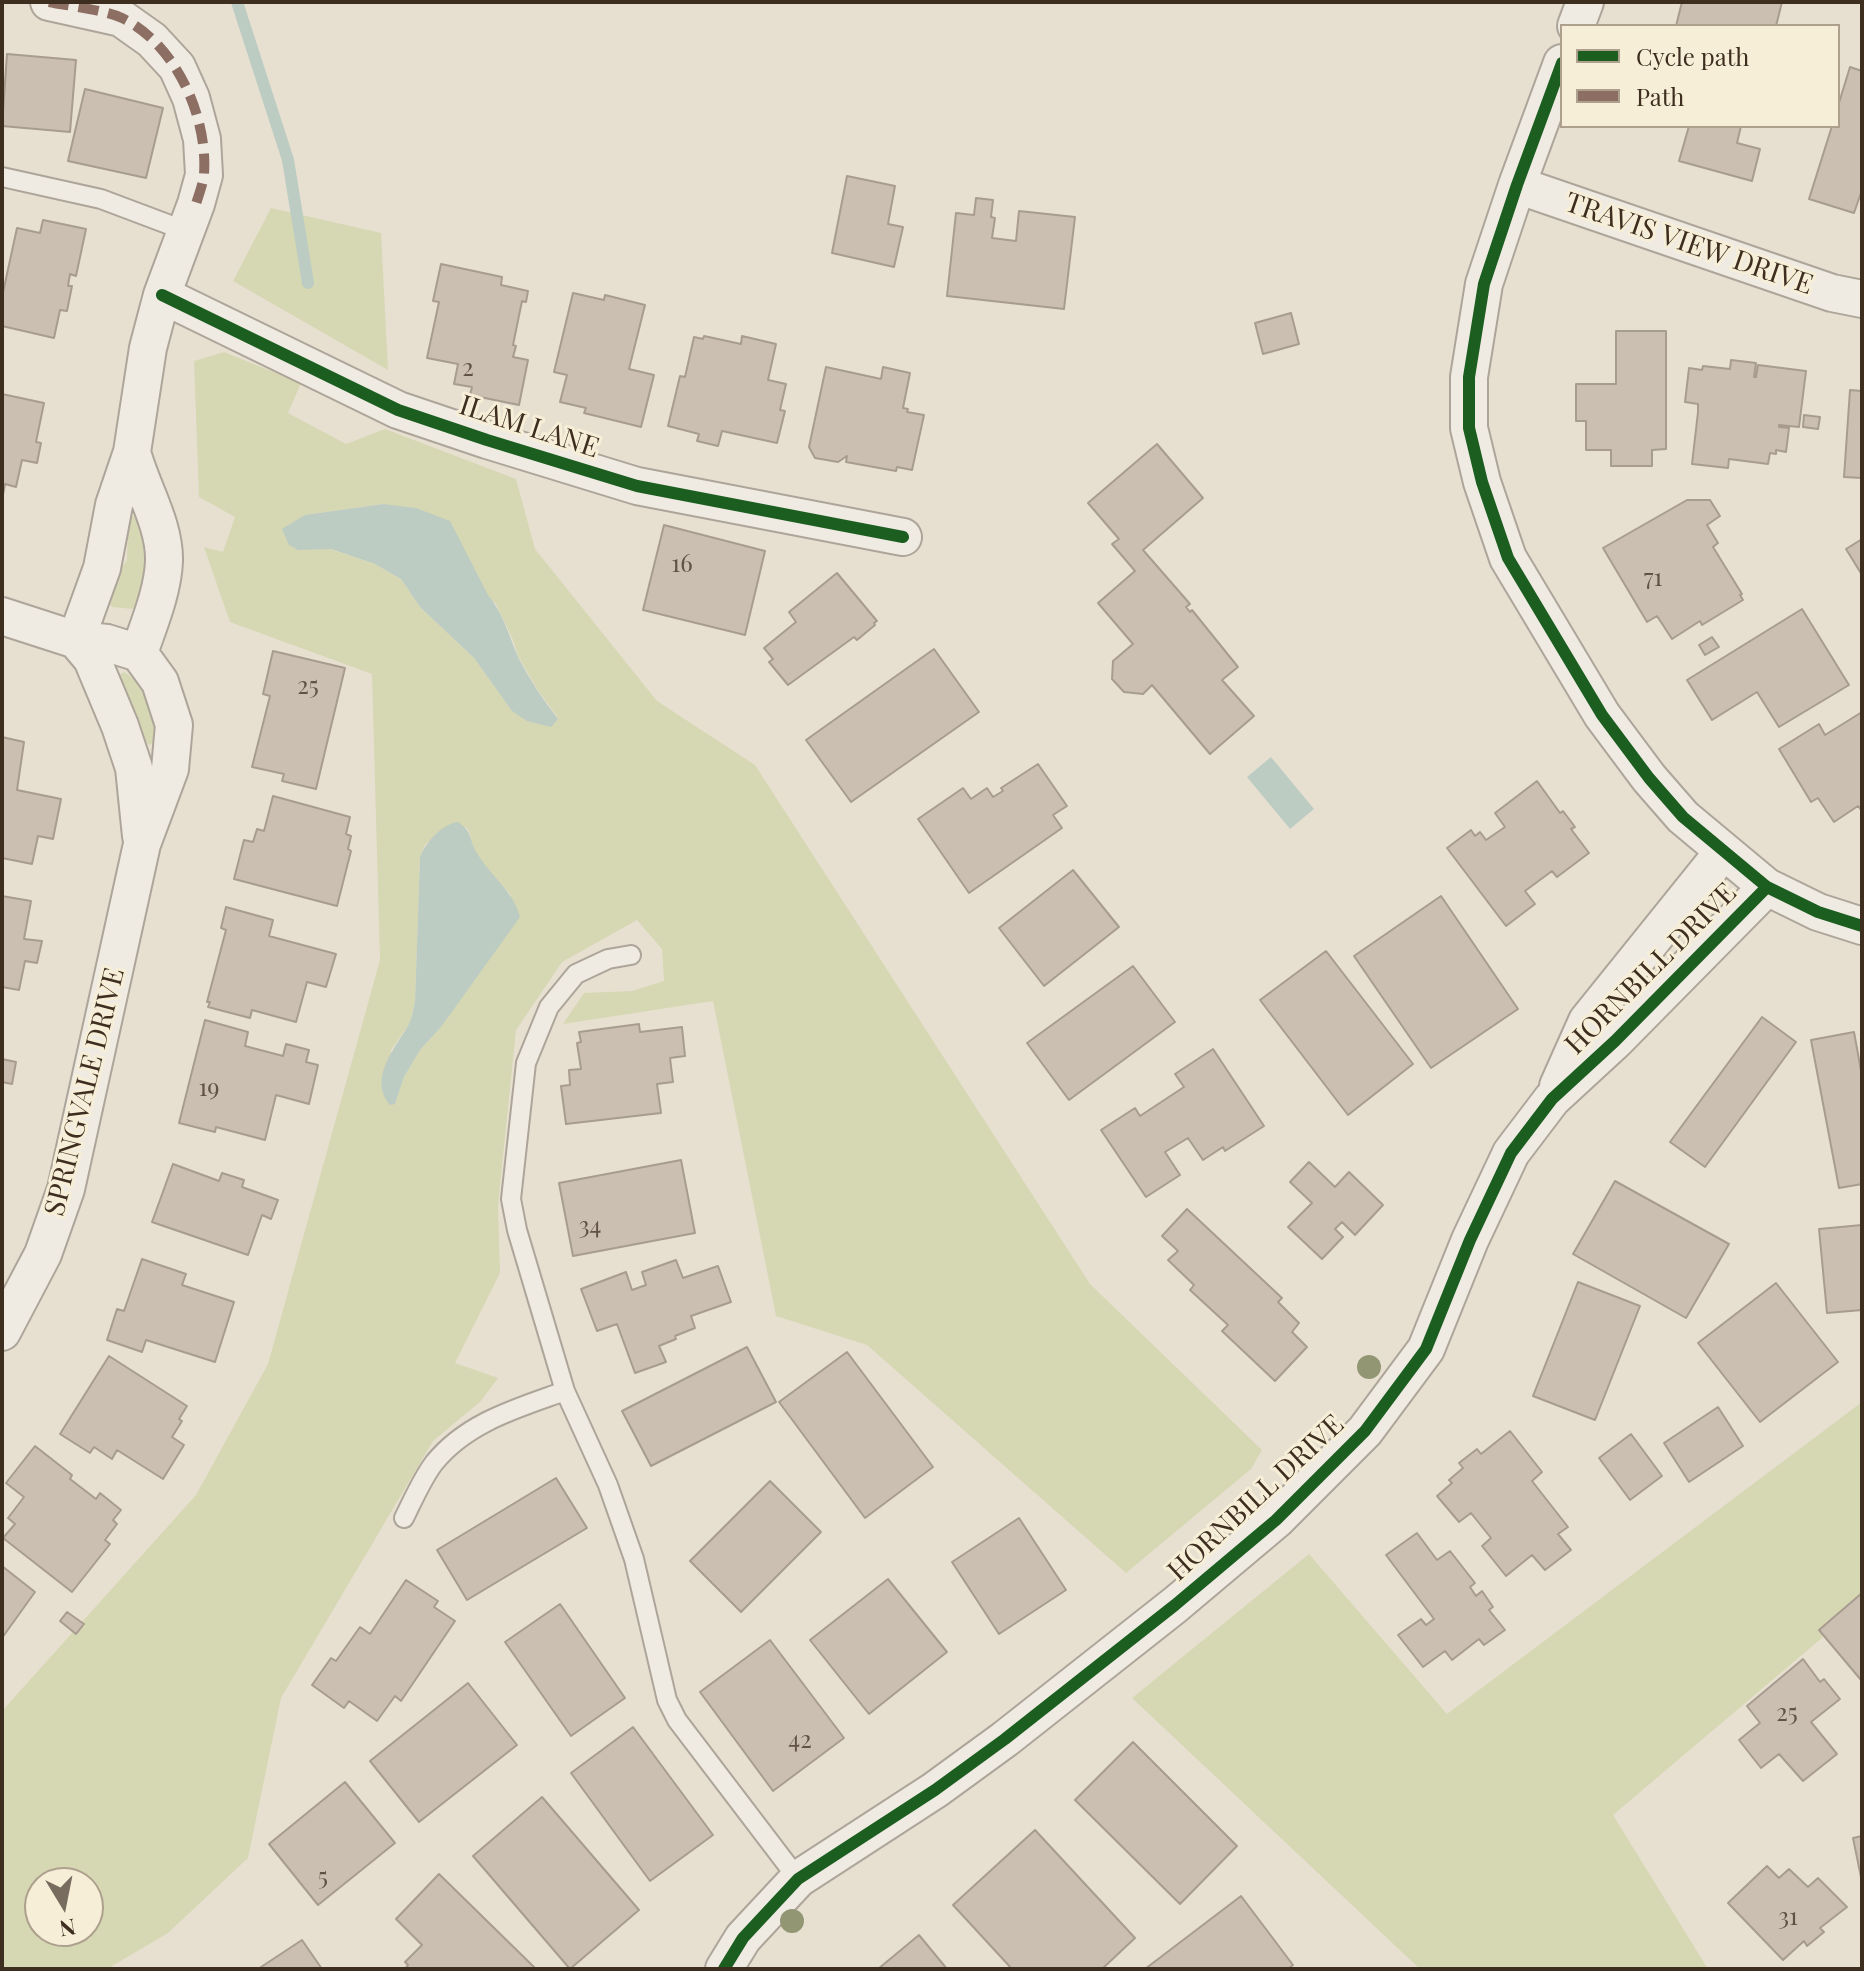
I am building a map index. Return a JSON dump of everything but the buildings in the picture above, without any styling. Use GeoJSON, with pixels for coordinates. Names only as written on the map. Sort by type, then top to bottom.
{"type":"FeatureCollection","features":[{"type":"Feature","properties":{"kind":"street"},"geometry":{"type":"LineString","coordinates":[[49,2],[121,18],[152,40],[177,67],[191,98],[202,139],[204,175],[162,295],[148,348],[132,452],[114,505],[102,568],[76,640]]}},
{"type":"Feature","properties":{"kind":"street"},"geometry":{"type":"LineString","coordinates":[[1577,24],[1585,2]]}},
{"type":"Feature","properties":{"kind":"street"},"geometry":{"type":"LineString","coordinates":[[1560,68],[1484,284],[1469,377],[1469,428],[1482,482],[1508,558],[1602,715],[1683,817],[1767,887],[1818,912],[1862,926]]}},
{"type":"Feature","properties":{"kind":"street","name":"TRAVIS VIEW DRIVE"},"geometry":{"type":"LineString","coordinates":[[1517,185],[1832,293],[1862,299]]}},
{"type":"Feature","properties":{"kind":"street","name":"ILAM LANE"},"geometry":{"type":"LineString","coordinates":[[162,295],[398,410],[502,445],[637,486],[903,537]]}},
{"type":"Feature","properties":{"kind":"street"},"geometry":{"type":"LineString","coordinates":[[2,616],[76,640],[107,643],[139,653],[156,600],[164,560],[158,528],[132,452]]}},
{"type":"Feature","properties":{"kind":"street","name":"SPRINGVALE DRIVE"},"geometry":{"type":"LineString","coordinates":[[76,640],[92,659],[101,677],[125,740],[134,768],[142,844]]}},
{"type":"Feature","properties":{"kind":"street","name":"SPRINGVALE DRIVE"},"geometry":{"type":"LineString","coordinates":[[2,1332],[43,1254],[66,1189],[142,844],[170,769],[174,725],[160,682],[139,653]]}},
{"type":"Feature","properties":{"kind":"street","name":"HORNBILL DRIVE"},"geometry":{"type":"LineString","coordinates":[[1552,1099],[1587,1021],[1723,852]]}},
{"type":"Feature","properties":{"kind":"street","name":"HORNBILL DRIVE"},"geometry":{"type":"LineString","coordinates":[[724,1969],[743,1938],[798,1879],[935,1790],[1090,1673],[1276,1520],[1365,1431],[1426,1349],[1470,1240],[1511,1153],[1552,1099],[1615,1041],[1767,887]]}},
{"type":"Feature","properties":{"kind":"lane"},"geometry":{"type":"LineString","coordinates":[[2,177],[101,199],[186,231]]}},
{"type":"Feature","properties":{"kind":"lane"},"geometry":{"type":"LineString","coordinates":[[631,955],[608,959],[576,974],[549,1007],[526,1063],[511,1199],[517,1230],[565,1391],[608,1485],[634,1559],[667,1700],[677,1720],[798,1879]]}},
{"type":"Feature","properties":{"kind":"lane"},"geometry":{"type":"LineString","coordinates":[[404,1518],[432,1466],[449,1446],[498,1416],[565,1391]]}},
{"type":"Feature","properties":{"kind":"green space"},"geometry":{"type":"Polygon","coordinates":[[[271,208],[381,233],[388,370],[233,281],[271,208]]]}},
{"type":"Feature","properties":{"kind":"green space"},"geometry":{"type":"Polygon","coordinates":[[[224,352],[301,383],[288,413],[346,444],[385,429],[516,479],[535,549],[657,701],[755,765],[1090,1284],[1262,1450],[1251,1469],[1126,1573],[867,1345],[776,1316],[713,1001],[563,1024],[584,993],[632,991],[664,981],[662,949],[637,920],[562,962],[516,1030],[498,1205],[500,1273],[455,1363],[498,1378],[481,1401],[433,1441],[281,1698],[248,1858],[168,1933],[107,1969],[2,1969],[2,1711],[196,1495],[268,1364],[380,960],[372,674],[230,622],[204,547],[223,552],[235,517],[199,497],[194,361],[224,352]],[[383,504],[305,515],[330,549],[375,564],[401,579],[420,607],[474,658],[512,711],[558,718],[518,656],[496,604],[383,504]],[[447,826],[425,845],[420,857],[415,1002],[410,1023],[391,1050],[395,1104],[404,1077],[420,1050],[441,1027],[511,895],[479,859],[466,827],[447,826]]]}},
{"type":"Feature","properties":{"kind":"green space"},"geometry":{"type":"Polygon","coordinates":[[[131,515],[139,522],[147,545],[142,588],[133,609],[112,607],[108,600],[115,579],[127,560],[128,519],[131,515]]]}},
{"type":"Feature","properties":{"kind":"green space"},"geometry":{"type":"Polygon","coordinates":[[[124,672],[138,684],[151,713],[155,742],[149,745],[116,678],[124,672]]]}},
{"type":"Feature","properties":{"kind":"green space"},"geometry":{"type":"Polygon","coordinates":[[[1862,1402],[1862,1604],[1613,1815],[1708,1969],[1420,1969],[1132,1698],[1309,1554],[1447,1714],[1862,1402]]]}},
{"type":"Feature","properties":{"kind":"shaded area"},"geometry":{"type":"Polygon","coordinates":[[[383,504],[416,508],[450,521],[502,618],[523,667],[558,719],[551,727],[527,721],[512,711],[474,658],[420,607],[401,579],[375,564],[331,549],[298,550],[289,545],[282,529],[305,515],[383,504]]]}},
{"type":"Feature","properties":{"kind":"shaded area"},"geometry":{"type":"Polygon","coordinates":[[[1271,757],[1314,809],[1290,829],[1247,777],[1271,757]]]}},
{"type":"Feature","properties":{"kind":"shaded area"},"geometry":{"type":"Polygon","coordinates":[[[458,822],[469,833],[482,861],[513,899],[520,917],[441,1027],[420,1050],[404,1077],[395,1104],[390,1105],[384,1095],[382,1075],[409,1023],[415,1002],[420,857],[435,835],[446,826],[458,822]]]}},
{"type":"Feature","properties":{"kind":"waterway"},"geometry":{"type":"LineString","coordinates":[[237,2],[288,160],[308,283]]}},
{"type":"Feature","properties":{"kind":"marked path"},"geometry":{"type":"LineString","coordinates":[[49,2],[97,10],[122,18],[158,45],[173,64],[194,106],[204,152],[204,174],[196,204]]}},
{"type":"Feature","properties":{"kind":"cycle path"},"geometry":{"type":"LineString","coordinates":[[1560,68],[1484,284],[1469,377],[1469,428],[1482,482],[1508,558],[1602,715],[1683,817],[1767,887],[1818,912],[1862,926]]}},
{"type":"Feature","properties":{"kind":"cycle path"},"geometry":{"type":"LineString","coordinates":[[162,295],[398,410],[487,440],[637,486],[903,537]]}},
{"type":"Feature","properties":{"kind":"cycle path"},"geometry":{"type":"LineString","coordinates":[[724,1969],[743,1938],[798,1879],[935,1790],[1175,1605],[1276,1520],[1365,1431],[1426,1349],[1470,1240],[1511,1153],[1552,1099],[1615,1041],[1767,887]]}}]}
